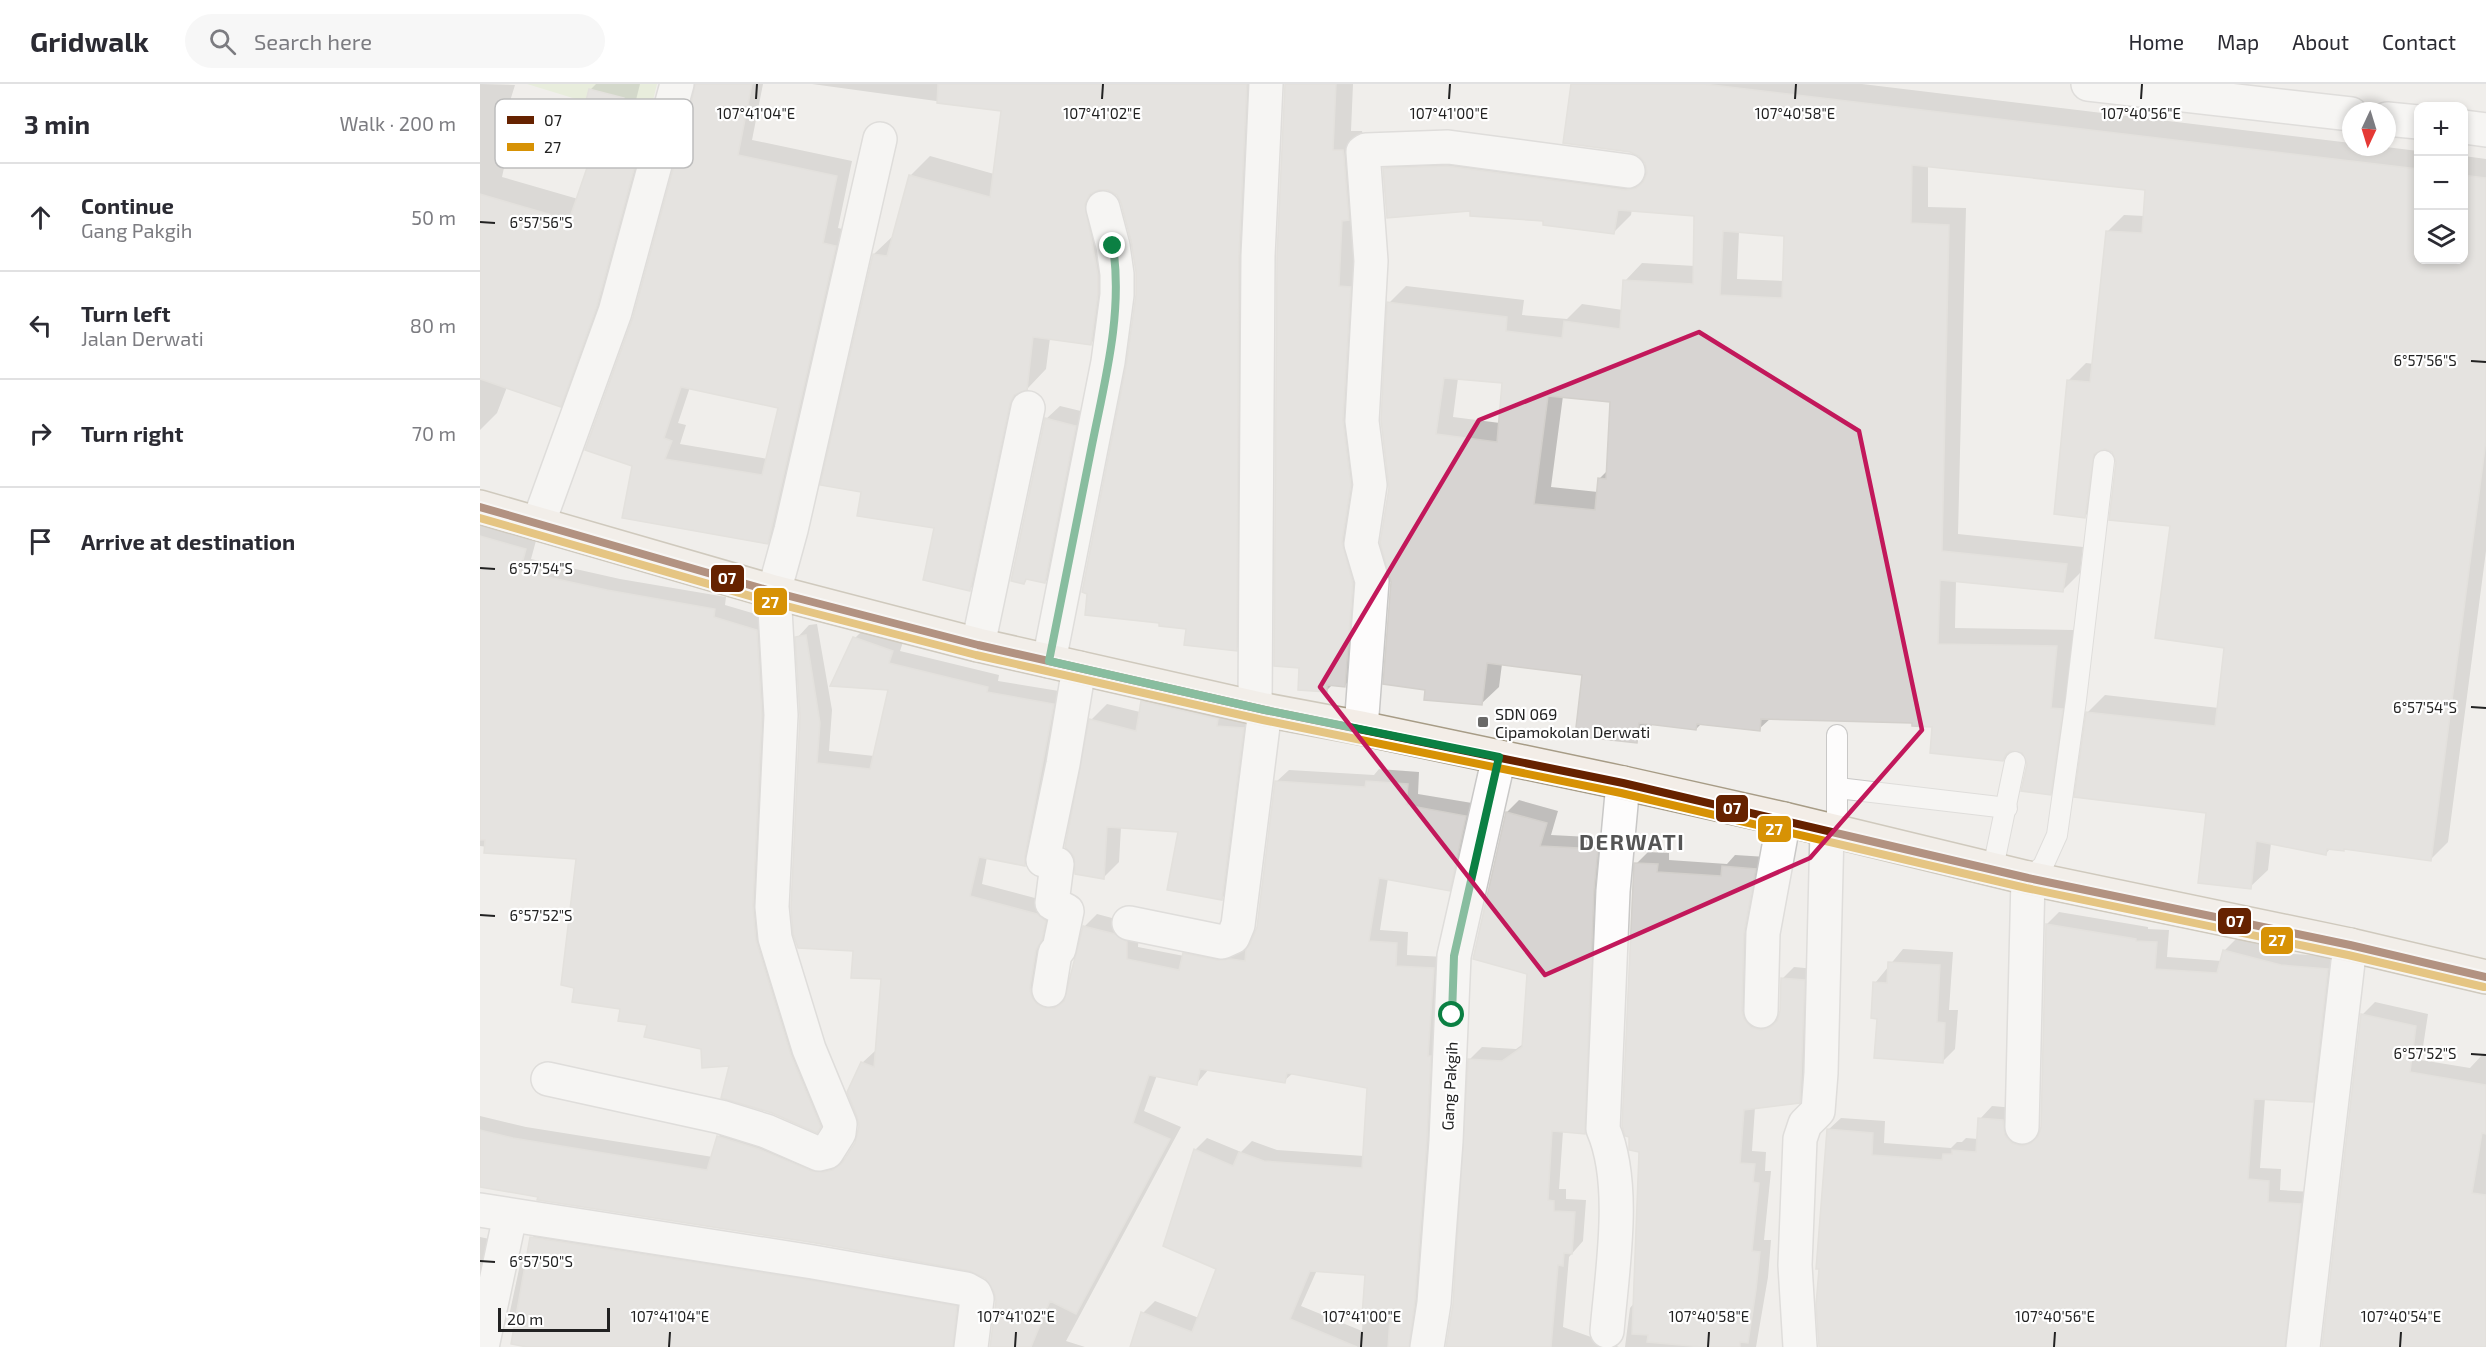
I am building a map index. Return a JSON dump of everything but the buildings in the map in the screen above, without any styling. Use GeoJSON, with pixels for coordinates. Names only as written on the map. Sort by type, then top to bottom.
{"type":"FeatureCollection","features":[{"type":"Feature","properties":{"kind":"main road"},"geometry":{"type":"LineString","coordinates":[[480,507],[774,592],[978,645],[1260,708],[1623,783],[2028,878],[2350,945],[2486,977]]}},
{"type":"Feature","properties":{"kind":"street"},"geometry":{"type":"LineString","coordinates":[[673,99],[677,84]]}},
{"type":"Feature","properties":{"kind":"street"},"geometry":{"type":"LineString","coordinates":[[1130,923],[1222,942],[1233,937],[1238,925],[1260,708],[1258,256],[1266,84]]}},
{"type":"Feature","properties":{"kind":"street"},"geometry":{"type":"LineString","coordinates":[[2088,84],[2342,113]]}},
{"type":"Feature","properties":{"kind":"street"},"geometry":{"type":"LineString","coordinates":[[2396,119],[2414,121]]}},
{"type":"Feature","properties":{"kind":"street"},"geometry":{"type":"LineString","coordinates":[[2468,128],[2486,130]]}},
{"type":"Feature","properties":{"kind":"street"},"geometry":{"type":"LineString","coordinates":[[548,1079],[722,1117],[766,1131],[819,1154],[827,1152],[839,1133],[837,1113],[809,1049],[775,938],[773,923],[781,715],[774,592],[794,519],[880,140]]}},
{"type":"Feature","properties":{"kind":"street"},"geometry":{"type":"LineString","coordinates":[[1361,728],[1372,580],[1361,544],[1370,485],[1362,421],[1371,261],[1365,201],[1364,152],[1366,150],[1448,147],[1628,171]]}},
{"type":"Feature","properties":{"kind":"street"},"geometry":{"type":"LineString","coordinates":[[538,524],[615,312],[654,168]]}},
{"type":"Feature","properties":{"kind":"street"},"geometry":{"type":"LineString","coordinates":[[1049,990],[1054,952],[1059,949],[1067,911],[1052,903],[1057,864],[1043,860],[1063,764],[1064,664],[1117,295],[1116,265],[1103,207]]}},
{"type":"Feature","properties":{"kind":"street"},"geometry":{"type":"LineString","coordinates":[[978,645],[1028,408]]}},
{"type":"Feature","properties":{"kind":"street","name":"Gang Pakgih"},"geometry":{"type":"LineString","coordinates":[[1427,1347],[1434,1303],[1449,1089],[1454,956],[1499,757]]}},
{"type":"Feature","properties":{"kind":"street"},"geometry":{"type":"LineString","coordinates":[[1607,1331],[1616,1222],[1612,1149],[1603,1129],[1613,891],[1623,783]]}},
{"type":"Feature","properties":{"kind":"street"},"geometry":{"type":"LineString","coordinates":[[1761,1011],[1762,933],[1784,819]]}},
{"type":"Feature","properties":{"kind":"street"},"geometry":{"type":"LineString","coordinates":[[1800,1347],[1795,1265],[1800,1139],[1805,1124],[1818,1111],[1832,831]]}},
{"type":"Feature","properties":{"kind":"street"},"geometry":{"type":"LineString","coordinates":[[2022,1127],[2028,878]]}},
{"type":"Feature","properties":{"kind":"street"},"geometry":{"type":"LineString","coordinates":[[2303,1347],[2350,945]]}},
{"type":"Feature","properties":{"kind":"street"},"geometry":{"type":"LineString","coordinates":[[482,1347],[495,1213],[813,1262],[966,1289],[975,1294],[977,1299],[971,1347]]}},
{"type":"Feature","properties":{"kind":"lane"},"geometry":{"type":"LineString","coordinates":[[2028,878],[2043,866],[2057,836],[2076,700],[2104,462]]}},
{"type":"Feature","properties":{"kind":"lane"},"geometry":{"type":"LineString","coordinates":[[1832,831],[1838,788],[1838,735]]}},
{"type":"Feature","properties":{"kind":"lane"},"geometry":{"type":"LineString","coordinates":[[1993,868],[2015,762]]}},
{"type":"Feature","properties":{"kind":"lane"},"geometry":{"type":"LineString","coordinates":[[1838,788],[2007,808]]}},
{"type":"Feature","properties":{"kind":"highlighted area"},"geometry":{"type":"Polygon","coordinates":[[[1699,332],[1859,431],[1922,730],[1810,858],[1545,975],[1320,687],[1479,420],[1699,332]]]}},
{"type":"Feature","properties":{"kind":"green space"},"geometry":{"type":"Polygon","coordinates":[[[527,84],[657,84],[653,99],[576,99],[527,84]]]}},
{"type":"Feature","properties":{"kind":"transit line","name":"07"},"geometry":{"type":"LineString","coordinates":[[480,507],[774,592],[978,645],[1265,710],[1623,783],[2028,878],[2350,945],[2486,977]]}},
{"type":"Feature","properties":{"kind":"transit line","name":"27"},"geometry":{"type":"LineString","coordinates":[[480,518],[771,602],[976,655],[1263,720],[1621,793],[2026,888],[2348,955],[2484,987]]}},
{"type":"Feature","properties":{"kind":"place","name":"SDN 069 Cipamokolan Derwati"},"geometry":{"type":"Point","coordinates":[1483,722]}},
{"type":"Feature","properties":{"kind":"district","name":"DERWATI"},"geometry":{"type":"Point","coordinates":[1632,841]}},
{"type":"Feature","properties":{"kind":"route"},"geometry":{"type":"LineString","coordinates":[[1113,246],[1117,295],[1108,362],[1049,661],[1265,710],[1499,757],[1454,956],[1452,1015]]}}]}
